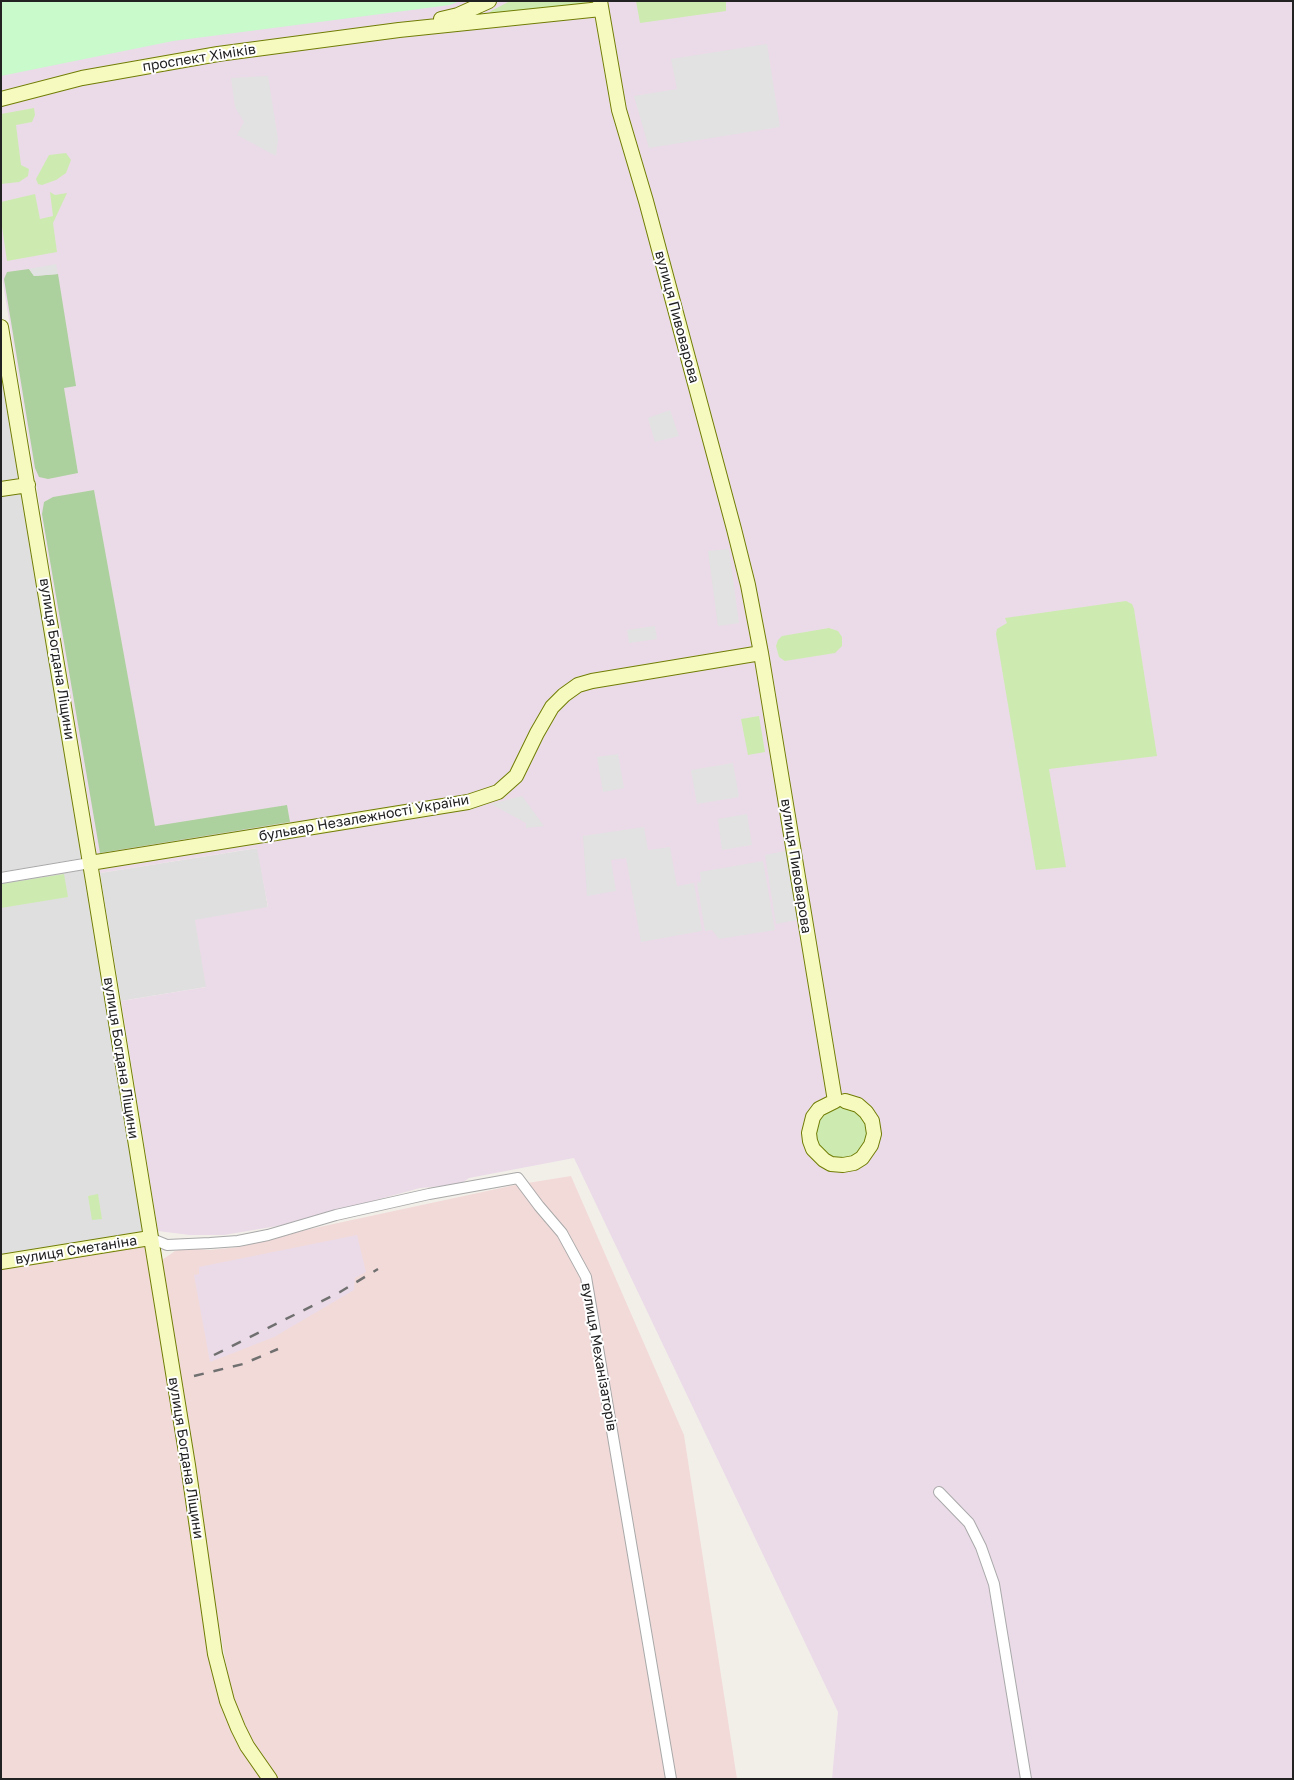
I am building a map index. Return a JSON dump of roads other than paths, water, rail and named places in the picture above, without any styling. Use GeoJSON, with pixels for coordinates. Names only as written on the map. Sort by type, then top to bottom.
{"type":"FeatureCollection","features":[{"type":"Feature","properties":{"kind":"street","name":"проспект Хіміків"},"geometry":{"type":"LineString","coordinates":[[399,30],[458,15],[489,1]]}},
{"type":"Feature","properties":{"kind":"street","name":"проспект Хіміків"},"geometry":{"type":"LineString","coordinates":[[1,99],[82,78],[155,64],[399,30],[600,5]]}},
{"type":"Feature","properties":{"kind":"street","name":"вулиця Пивоварова"},"geometry":{"type":"LineString","coordinates":[[600,5],[619,110],[646,201],[734,529],[757,632],[831,1080],[840,1101]]}},
{"type":"Feature","properties":{"kind":"street","name":"вулиця Богдана Ліщини"},"geometry":{"type":"LineString","coordinates":[[1,327],[189,1471],[215,1654],[227,1701],[238,1728],[246,1746],[270,1779]]}},
{"type":"Feature","properties":{"kind":"street"},"geometry":{"type":"LineString","coordinates":[[1,489],[28,485]]}},
{"type":"Feature","properties":{"kind":"street","name":"бульвар Незалежності України"},"geometry":{"type":"LineString","coordinates":[[1,878],[468,802],[498,792],[516,776],[536,733],[552,707],[564,694],[578,686],[602,679],[761,653]]}},
{"type":"Feature","properties":{"kind":"street"},"geometry":{"type":"LineString","coordinates":[[840,1101],[858,1105],[866,1112],[872,1121],[874,1134],[871,1145],[862,1158],[854,1163],[843,1165],[831,1164],[818,1156],[813,1149],[809,1133],[813,1117],[819,1109],[840,1101]]}},
{"type":"Feature","properties":{"kind":"street","name":"вулиця Механізаторів"},"geometry":{"type":"LineString","coordinates":[[150,1238],[167,1245],[238,1240],[268,1235],[336,1215],[428,1194],[518,1178],[562,1233],[586,1277],[671,1779]]}},
{"type":"Feature","properties":{"kind":"street","name":"вулиця Сметаніна"},"geometry":{"type":"LineString","coordinates":[[1,1262],[150,1238]]}},
{"type":"Feature","properties":{"kind":"street"},"geometry":{"type":"LineString","coordinates":[[939,1492],[969,1523],[981,1547],[994,1584],[1026,1779]]}},
{"type":"Feature","properties":{"kind":"railway"},"geometry":{"type":"LineString","coordinates":[[214,1355],[340,1292],[378,1269]]}},
{"type":"Feature","properties":{"kind":"railway"},"geometry":{"type":"LineString","coordinates":[[194,1376],[243,1364],[278,1349]]}}]}
